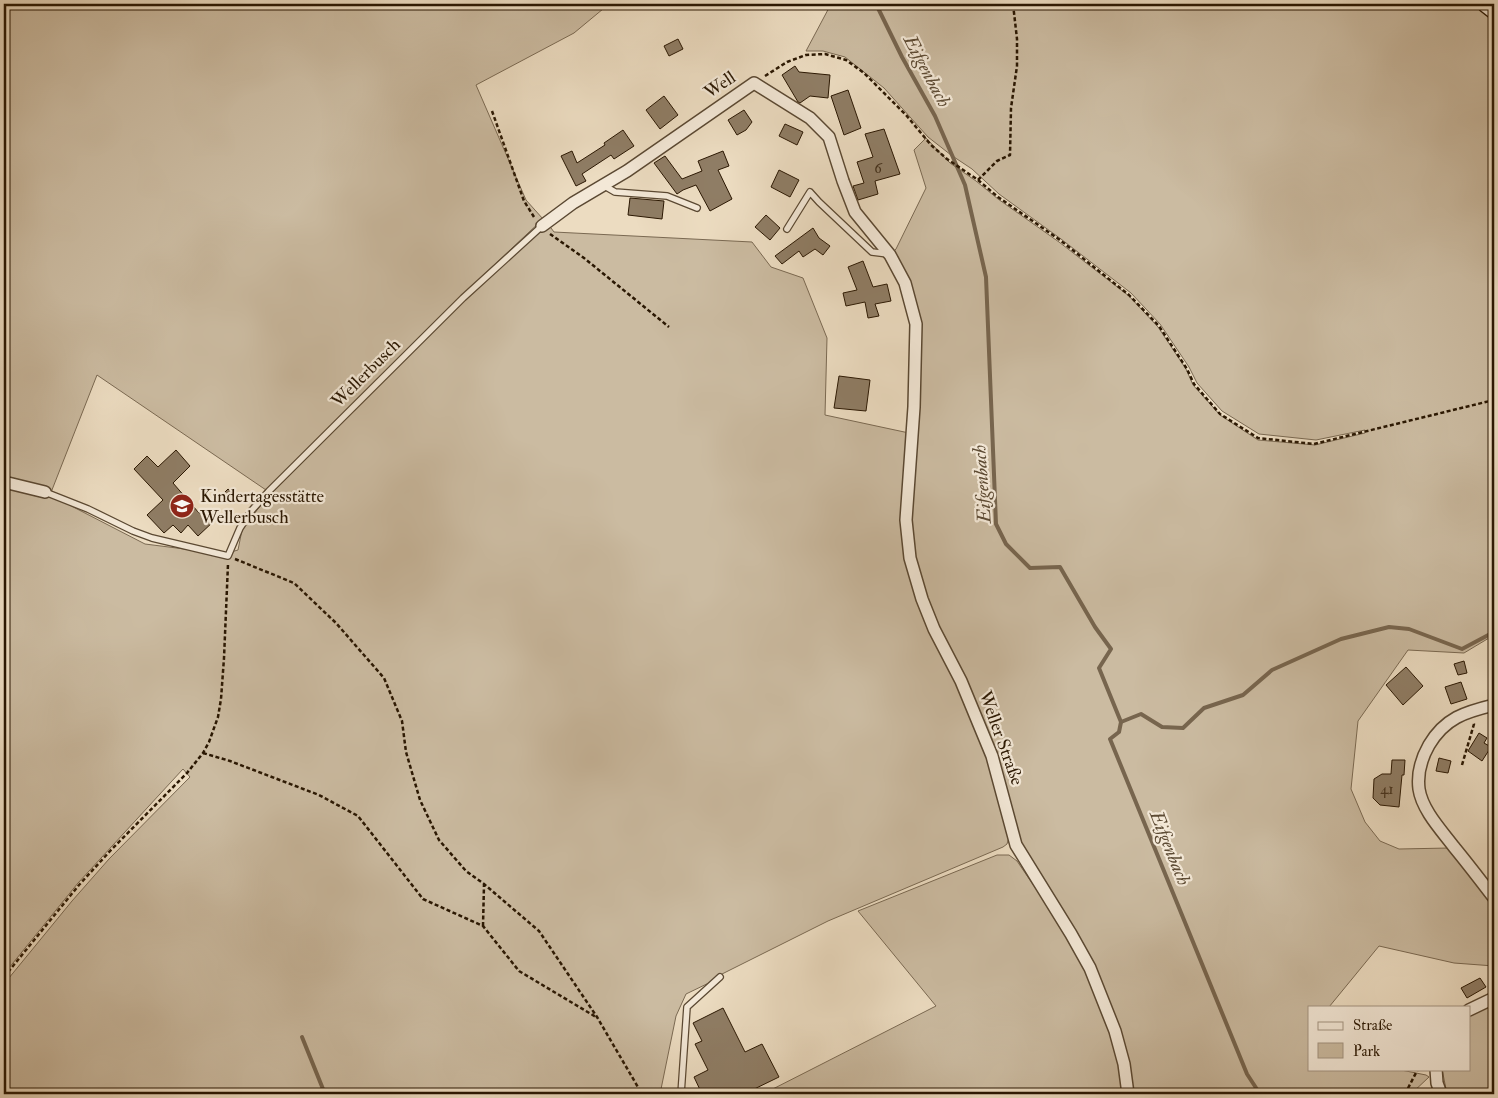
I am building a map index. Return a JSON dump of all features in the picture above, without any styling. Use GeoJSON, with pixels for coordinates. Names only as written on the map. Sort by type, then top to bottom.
{"type":"FeatureCollection","features":[{"type":"Feature","properties":{"kind":"main road"},"geometry":{"type":"LineString","coordinates":[[1485,4],[1494,11]]}},
{"type":"Feature","properties":{"kind":"street","name":"Well"},"geometry":{"type":"LineString","coordinates":[[542,226],[573,203],[627,171],[754,83],[810,118],[829,137],[855,212],[890,254],[905,283],[916,324],[914,407]]}},
{"type":"Feature","properties":{"kind":"street","name":"Weller Straße"},"geometry":{"type":"LineString","coordinates":[[914,407],[906,520],[910,558],[922,599],[934,629],[961,681],[992,756],[1016,845],[1090,968],[1115,1031],[1124,1064],[1128,1094]]}},
{"type":"Feature","properties":{"kind":"street"},"geometry":{"type":"LineString","coordinates":[[4,482],[45,492]]}},
{"type":"Feature","properties":{"kind":"street"},"geometry":{"type":"LineString","coordinates":[[1494,705],[1469,711],[1453,718],[1435,735],[1423,755],[1420,766],[1419,790],[1429,815],[1494,898]]}},
{"type":"Feature","properties":{"kind":"street"},"geometry":{"type":"LineString","coordinates":[[1470,1010],[1494,998]]}},
{"type":"Feature","properties":{"kind":"street"},"geometry":{"type":"LineString","coordinates":[[1436,1070],[1437,1084],[1441,1094]]}},
{"type":"Feature","properties":{"kind":"lane"},"geometry":{"type":"LineString","coordinates":[[602,186],[615,192],[667,196],[697,208]]}},
{"type":"Feature","properties":{"kind":"lane"},"geometry":{"type":"LineString","coordinates":[[787,229],[810,192],[872,252],[890,254]]}},
{"type":"Feature","properties":{"kind":"lane","name":"Wellerbusch"},"geometry":{"type":"LineString","coordinates":[[228,556],[240,528],[252,510],[269,491],[463,298],[542,226]]}},
{"type":"Feature","properties":{"kind":"lane"},"geometry":{"type":"LineString","coordinates":[[45,492],[152,538],[228,556]]}},
{"type":"Feature","properties":{"kind":"lane"},"geometry":{"type":"LineString","coordinates":[[681,1094],[687,1007],[720,977]]}},
{"type":"Feature","properties":{"kind":"path"},"geometry":{"type":"LineString","coordinates":[[978,180],[997,161],[1010,155],[1011,108],[1017,66],[1017,39],[1013,4]]}},
{"type":"Feature","properties":{"kind":"path"},"geometry":{"type":"LineString","coordinates":[[754,83],[787,62],[806,54],[825,54],[846,60],[864,73],[906,115],[931,145],[947,159],[1060,240],[1129,295],[1159,326],[1187,369],[1194,384],[1220,414],[1258,438],[1314,444],[1494,400]]}},
{"type":"Feature","properties":{"kind":"path"},"geometry":{"type":"LineString","coordinates":[[492,111],[527,208],[550,234],[584,258],[669,327]]}},
{"type":"Feature","properties":{"kind":"path"},"geometry":{"type":"LineString","coordinates":[[4,977],[98,863],[187,772],[203,753],[214,731],[221,699],[228,556],[294,583],[336,623],[384,678],[402,721],[406,752],[420,800],[439,840],[466,871],[539,931],[597,1017],[642,1094]]}},
{"type":"Feature","properties":{"kind":"path"},"geometry":{"type":"LineString","coordinates":[[1462,765],[1474,724],[1469,711]]}},
{"type":"Feature","properties":{"kind":"path"},"geometry":{"type":"LineString","coordinates":[[203,753],[230,761],[319,795],[358,816],[423,899],[483,926],[519,971],[597,1017]]}},
{"type":"Feature","properties":{"kind":"path"},"geometry":{"type":"LineString","coordinates":[[483,926],[484,884]]}},
{"type":"Feature","properties":{"kind":"path"},"geometry":{"type":"LineString","coordinates":[[1405,1094],[1417,1070]]}},
{"type":"Feature","properties":{"kind":"green space"},"geometry":{"type":"Polygon","coordinates":[[[4,4],[609,4],[574,33],[476,85],[526,200],[543,219],[461,296],[266,490],[97,375],[50,495],[145,544],[224,554],[238,550],[242,530],[273,492],[465,300],[548,224],[554,232],[752,242],[771,267],[803,278],[827,338],[825,415],[909,433],[907,558],[989,757],[1009,837],[1007,844],[828,921],[686,994],[676,1016],[660,1094],[4,1094],[4,984],[109,859],[190,777],[183,769],[78,883],[4,974],[4,4]]]}},
{"type":"Feature","properties":{"kind":"green space"},"geometry":{"type":"Polygon","coordinates":[[[831,4],[1494,4],[1494,635],[1464,653],[1408,650],[1358,721],[1351,789],[1365,822],[1380,841],[1399,849],[1449,848],[1484,890],[1494,904],[1494,966],[1454,963],[1379,946],[1330,1006],[1308,1006],[1308,1070],[1401,1070],[1429,1077],[1411,1094],[1131,1094],[1118,1032],[1020,844],[994,754],[923,598],[908,518],[918,324],[892,253],[896,249],[926,188],[914,150],[926,138],[950,163],[1059,242],[1129,296],[1158,327],[1186,369],[1193,385],[1220,415],[1258,440],[1315,445],[1365,433],[1365,430],[1316,440],[1259,434],[1222,411],[1197,383],[1189,367],[1160,324],[1131,293],[999,194],[972,169],[928,137],[884,88],[845,57],[823,51],[806,51],[831,4]]]}},
{"type":"Feature","properties":{"kind":"green space"},"geometry":{"type":"Polygon","coordinates":[[[997,855],[1009,855],[1017,861],[1054,915],[1079,957],[1093,985],[1105,1016],[1118,1062],[1124,1094],[763,1094],[936,1006],[858,911],[997,855]]]}},
{"type":"Feature","properties":{"kind":"green space"},"geometry":{"type":"Polygon","coordinates":[[[1494,1002],[1494,1094],[1447,1094],[1442,1070],[1470,1070],[1470,1014],[1494,1002]]]}},
{"type":"Feature","properties":{"kind":"building"},"geometry":{"type":"Polygon","coordinates":[[[678,39],[683,49],[669,56],[664,46],[678,39]]]}},
{"type":"Feature","properties":{"kind":"building"},"geometry":{"type":"Polygon","coordinates":[[[795,66],[799,72],[830,75],[828,98],[810,96],[800,103],[798,102],[782,75],[795,66]]]}},
{"type":"Feature","properties":{"kind":"building"},"geometry":{"type":"Polygon","coordinates":[[[848,90],[861,128],[844,135],[831,96],[848,90]]]}},
{"type":"Feature","properties":{"kind":"building"},"geometry":{"type":"Polygon","coordinates":[[[664,96],[678,115],[660,129],[646,110],[664,96]]]}},
{"type":"Feature","properties":{"kind":"building"},"geometry":{"type":"Polygon","coordinates":[[[744,110],[752,122],[746,130],[737,135],[728,120],[744,110]]]}},
{"type":"Feature","properties":{"kind":"building"},"geometry":{"type":"Polygon","coordinates":[[[785,124],[803,132],[797,145],[779,136],[785,124]]]}},
{"type":"Feature","properties":{"kind":"building"},"geometry":{"type":"Polygon","coordinates":[[[884,129],[900,174],[875,181],[878,194],[858,200],[853,186],[864,183],[857,162],[873,157],[865,134],[884,129]]]}},
{"type":"Feature","properties":{"kind":"building"},"geometry":{"type":"Polygon","coordinates":[[[623,130],[634,146],[614,159],[611,155],[582,174],[586,181],[576,186],[561,156],[572,151],[577,163],[605,145],[604,143],[623,130]]]}},
{"type":"Feature","properties":{"kind":"building"},"geometry":{"type":"Polygon","coordinates":[[[723,151],[729,166],[718,170],[732,199],[710,211],[696,185],[677,194],[654,163],[665,156],[682,179],[702,171],[698,161],[723,151]]]}},
{"type":"Feature","properties":{"kind":"building"},"geometry":{"type":"Polygon","coordinates":[[[779,170],[799,180],[790,197],[771,187],[779,170]]]}},
{"type":"Feature","properties":{"kind":"building"},"geometry":{"type":"Polygon","coordinates":[[[630,198],[664,201],[662,219],[628,215],[630,198]]]}},
{"type":"Feature","properties":{"kind":"building"},"geometry":{"type":"Polygon","coordinates":[[[766,215],[780,228],[770,240],[755,227],[766,215]]]}},
{"type":"Feature","properties":{"kind":"building"},"geometry":{"type":"Polygon","coordinates":[[[813,228],[819,238],[830,246],[823,255],[815,249],[803,257],[799,251],[782,264],[775,256],[813,228]]]}},
{"type":"Feature","properties":{"kind":"building"},"geometry":{"type":"Polygon","coordinates":[[[863,261],[873,287],[887,284],[891,301],[875,304],[879,316],[868,318],[865,302],[846,306],[843,293],[857,290],[848,267],[863,261]]]}},
{"type":"Feature","properties":{"kind":"building"},"geometry":{"type":"Polygon","coordinates":[[[839,376],[870,380],[866,411],[834,408],[839,376]]]}},
{"type":"Feature","properties":{"kind":"building"},"geometry":{"type":"Polygon","coordinates":[[[176,450],[190,466],[173,483],[199,513],[203,510],[214,521],[198,536],[188,525],[181,533],[173,525],[164,533],[147,515],[163,500],[134,469],[147,456],[158,467],[176,450]]]}},
{"type":"Feature","properties":{"kind":"building"},"geometry":{"type":"Polygon","coordinates":[[[228,489],[236,496],[229,503],[221,496],[228,489]]]}},
{"type":"Feature","properties":{"kind":"building"},"geometry":{"type":"Polygon","coordinates":[[[1464,661],[1467,673],[1458,675],[1454,664],[1464,661]]]}},
{"type":"Feature","properties":{"kind":"building"},"geometry":{"type":"Polygon","coordinates":[[[1406,667],[1423,686],[1403,705],[1386,685],[1406,667]]]}},
{"type":"Feature","properties":{"kind":"building"},"geometry":{"type":"Polygon","coordinates":[[[1461,682],[1467,699],[1451,704],[1445,687],[1461,682]]]}},
{"type":"Feature","properties":{"kind":"building"},"geometry":{"type":"Polygon","coordinates":[[[1479,733],[1487,738],[1484,743],[1491,747],[1482,761],[1468,751],[1479,733]]]}},
{"type":"Feature","properties":{"kind":"building"},"geometry":{"type":"Polygon","coordinates":[[[1439,758],[1451,761],[1448,773],[1436,771],[1439,758]]]}},
{"type":"Feature","properties":{"kind":"building"},"geometry":{"type":"Polygon","coordinates":[[[1392,760],[1405,760],[1399,807],[1380,805],[1373,798],[1374,779],[1382,774],[1391,774],[1392,760]]]}},
{"type":"Feature","properties":{"kind":"building"},"geometry":{"type":"Polygon","coordinates":[[[1480,978],[1486,987],[1467,998],[1461,988],[1480,978]]]}},
{"type":"Feature","properties":{"kind":"building"},"geometry":{"type":"Polygon","coordinates":[[[723,1008],[745,1052],[762,1044],[779,1077],[744,1094],[702,1094],[694,1077],[708,1070],[695,1044],[702,1041],[693,1023],[723,1008]]]}},
{"type":"Feature","properties":{"kind":"waterway","name":"Eifgenbach"},"geometry":{"type":"LineString","coordinates":[[876,4],[902,57],[935,116],[965,185],[986,277],[996,524],[1006,544],[1030,568],[1060,567],[1095,627],[1111,649],[1099,668],[1121,722],[1119,732],[1110,739],[1247,1074],[1260,1094]]}},
{"type":"Feature","properties":{"kind":"waterway"},"geometry":{"type":"LineString","coordinates":[[1121,722],[1141,714],[1162,727],[1183,728],[1204,708],[1243,695],[1272,670],[1341,639],[1389,627],[1409,629],[1462,649],[1494,632]]}},
{"type":"Feature","properties":{"kind":"waterway"},"geometry":{"type":"LineString","coordinates":[[302,1037],[325,1094]]}},
{"type":"Feature","properties":{"kind":"place","name":"Kindertagesstätte Wellerbusch"},"geometry":{"type":"Point","coordinates":[182,506]}}]}
